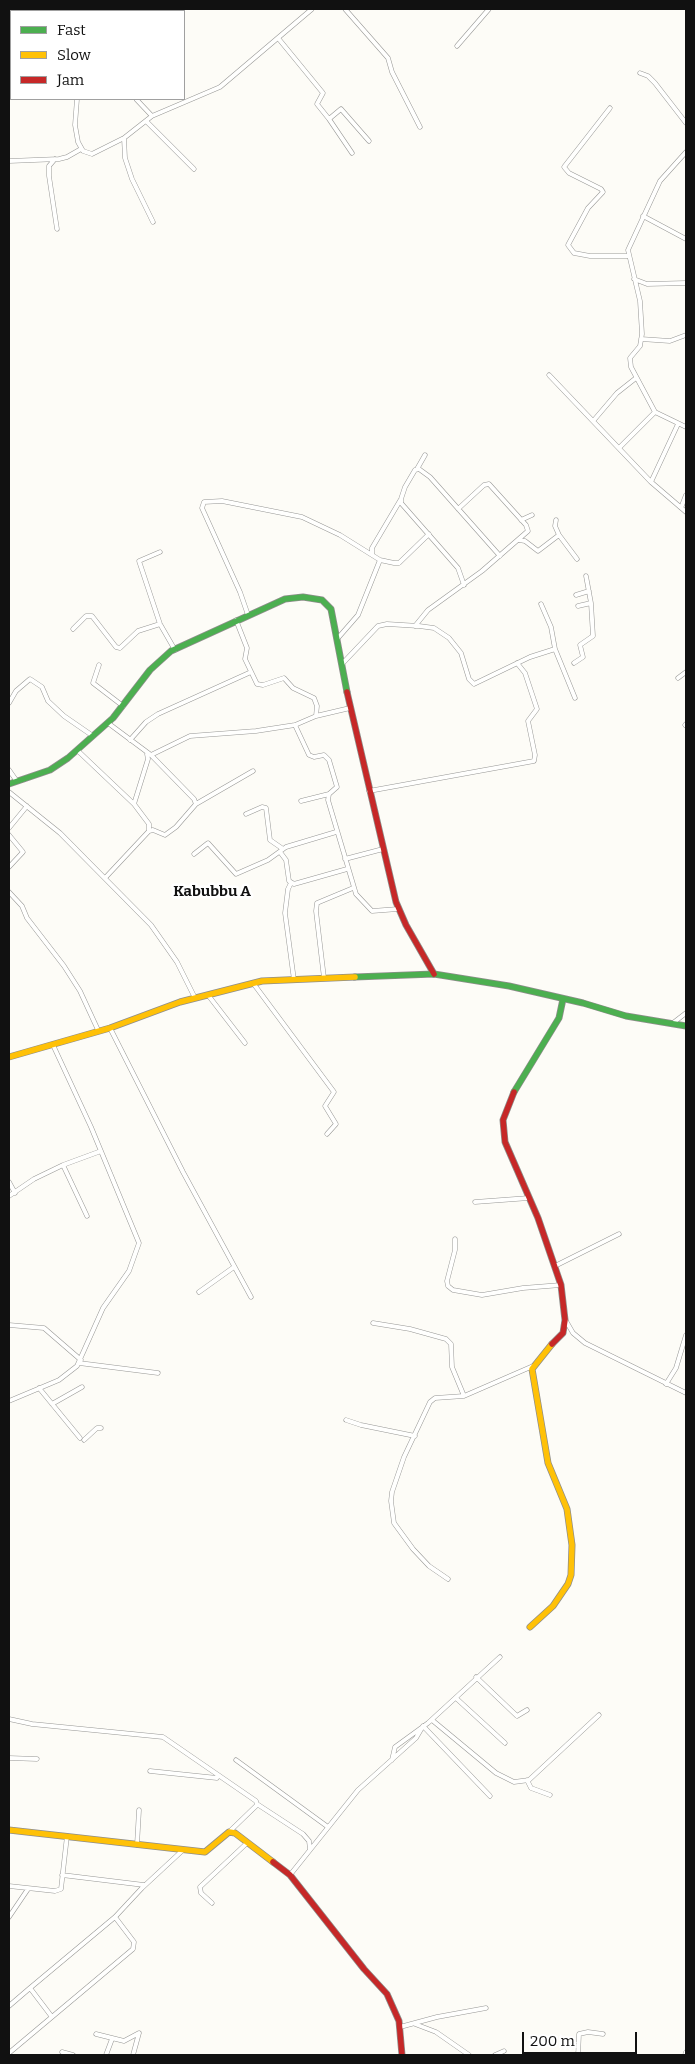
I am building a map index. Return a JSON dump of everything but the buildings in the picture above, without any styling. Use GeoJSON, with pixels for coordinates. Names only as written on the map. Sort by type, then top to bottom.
{"type":"FeatureCollection","features":[{"type":"Feature","properties":{"kind":"street"},"geometry":{"type":"LineString","coordinates":[[77,100],[76,125],[81,149],[86,154],[92,154],[124,138],[152,116],[220,87],[312,9]]}},
{"type":"Feature","properties":{"kind":"street"},"geometry":{"type":"LineString","coordinates":[[345,9],[388,58],[392,72],[420,127]]}},
{"type":"Feature","properties":{"kind":"street"},"geometry":{"type":"LineString","coordinates":[[457,46],[489,9]]}},
{"type":"Feature","properties":{"kind":"street"},"geometry":{"type":"LineString","coordinates":[[278,38],[323,93],[317,104],[352,154]]}},
{"type":"Feature","properties":{"kind":"street"},"geometry":{"type":"LineString","coordinates":[[640,73],[648,76],[655,82],[686,124]]}},
{"type":"Feature","properties":{"kind":"street"},"geometry":{"type":"LineString","coordinates":[[137,100],[152,116]]}},
{"type":"Feature","properties":{"kind":"street"},"geometry":{"type":"LineString","coordinates":[[610,108],[564,167],[569,173],[601,189],[603,192],[588,208],[568,245],[574,253],[590,256],[629,256]]}},
{"type":"Feature","properties":{"kind":"street"},"geometry":{"type":"LineString","coordinates":[[329,119],[340,109],[368,141]]}},
{"type":"Feature","properties":{"kind":"street"},"geometry":{"type":"LineString","coordinates":[[146,121],[194,169]]}},
{"type":"Feature","properties":{"kind":"street"},"geometry":{"type":"LineString","coordinates":[[124,138],[125,158],[132,179],[152,222]]}},
{"type":"Feature","properties":{"kind":"street"},"geometry":{"type":"LineString","coordinates":[[9,161],[67,157],[81,149]]}},
{"type":"Feature","properties":{"kind":"street"},"geometry":{"type":"LineString","coordinates":[[686,152],[660,181],[629,247],[629,256],[640,301],[641,339],[640,346],[630,358],[631,367],[655,412],[686,427]]}},
{"type":"Feature","properties":{"kind":"street"},"geometry":{"type":"LineString","coordinates":[[55,159],[49,166],[49,176],[57,229]]}},
{"type":"Feature","properties":{"kind":"street"},"geometry":{"type":"LineString","coordinates":[[643,216],[686,239]]}},
{"type":"Feature","properties":{"kind":"street"},"geometry":{"type":"LineString","coordinates":[[634,279],[647,284],[686,283]]}},
{"type":"Feature","properties":{"kind":"street"},"geometry":{"type":"LineString","coordinates":[[641,339],[670,341],[686,335]]}},
{"type":"Feature","properties":{"kind":"street"},"geometry":{"type":"LineString","coordinates":[[549,375],[594,420],[651,482],[686,512]]}},
{"type":"Feature","properties":{"kind":"street"},"geometry":{"type":"LineString","coordinates":[[594,420],[617,393],[636,378]]}},
{"type":"Feature","properties":{"kind":"street"},"geometry":{"type":"LineString","coordinates":[[619,448],[655,412]]}},
{"type":"Feature","properties":{"kind":"street"},"geometry":{"type":"LineString","coordinates":[[651,482],[678,424]]}},
{"type":"Feature","properties":{"kind":"street"},"geometry":{"type":"LineString","coordinates":[[372,554],[372,548],[401,499],[405,487],[425,455]]}},
{"type":"Feature","properties":{"kind":"street"},"geometry":{"type":"LineString","coordinates":[[417,469],[423,471],[500,556]]}},
{"type":"Feature","properties":{"kind":"street"},"geometry":{"type":"LineString","coordinates":[[415,626],[428,610],[464,585],[528,531],[521,520],[487,484],[458,509]]}},
{"type":"Feature","properties":{"kind":"street"},"geometry":{"type":"LineString","coordinates":[[680,508],[686,495]]}},
{"type":"Feature","properties":{"kind":"street"},"geometry":{"type":"LineString","coordinates":[[401,499],[401,503],[458,568],[464,585]]}},
{"type":"Feature","properties":{"kind":"street"},"geometry":{"type":"LineString","coordinates":[[248,615],[240,592],[202,508],[204,502],[222,502],[302,517],[380,560],[399,562],[429,534]]}},
{"type":"Feature","properties":{"kind":"street"},"geometry":{"type":"LineString","coordinates":[[521,520],[532,515]]}},
{"type":"Feature","properties":{"kind":"street"},"geometry":{"type":"LineString","coordinates":[[556,520],[555,526],[559,535],[577,559]]}},
{"type":"Feature","properties":{"kind":"street"},"geometry":{"type":"LineString","coordinates":[[519,540],[524,541],[538,552],[559,535]]}},
{"type":"Feature","properties":{"kind":"street"},"geometry":{"type":"LineString","coordinates":[[160,552],[139,561],[160,624],[175,650]]}},
{"type":"Feature","properties":{"kind":"street"},"geometry":{"type":"LineString","coordinates":[[338,639],[340,632],[358,615],[380,560]]}},
{"type":"Feature","properties":{"kind":"street"},"geometry":{"type":"LineString","coordinates":[[574,663],[583,657],[580,645],[594,636],[586,576]]}},
{"type":"Feature","properties":{"kind":"street"},"geometry":{"type":"LineString","coordinates":[[576,595],[589,591]]}},
{"type":"Feature","properties":{"kind":"street"},"geometry":{"type":"LineString","coordinates":[[9,784],[16,780],[50,770],[77,750],[108,723],[155,664],[175,650],[236,620],[291,598],[318,598],[331,608],[350,708],[398,909],[434,974]]}},
{"type":"Feature","properties":{"kind":"street"},"geometry":{"type":"LineString","coordinates":[[578,606],[590,603]]}},
{"type":"Feature","properties":{"kind":"street"},"geometry":{"type":"LineString","coordinates":[[541,604],[550,627],[555,650],[575,698]]}},
{"type":"Feature","properties":{"kind":"street"},"geometry":{"type":"LineString","coordinates":[[74,629],[86,616],[92,616],[116,647],[120,648],[138,631],[160,624]]}},
{"type":"Feature","properties":{"kind":"street"},"geometry":{"type":"LineString","coordinates":[[236,620],[247,648],[244,656],[250,672],[259,685],[284,678],[293,688],[314,698],[317,706],[316,716]]}},
{"type":"Feature","properties":{"kind":"street"},"geometry":{"type":"LineString","coordinates":[[342,664],[378,626],[387,624],[434,628],[449,638],[460,653],[469,679],[474,684],[517,663],[555,650]]}},
{"type":"Feature","properties":{"kind":"street"},"geometry":{"type":"LineString","coordinates":[[369,791],[534,760],[528,721],[537,709],[525,673],[517,663]]}},
{"type":"Feature","properties":{"kind":"street"},"geometry":{"type":"LineString","coordinates":[[99,665],[93,682],[123,706]]}},
{"type":"Feature","properties":{"kind":"street"},"geometry":{"type":"LineString","coordinates":[[130,740],[146,722],[158,714],[250,672]]}},
{"type":"Feature","properties":{"kind":"street"},"geometry":{"type":"LineString","coordinates":[[678,678],[686,672]]}},
{"type":"Feature","properties":{"kind":"street"},"geometry":{"type":"LineString","coordinates":[[9,703],[16,691],[30,679],[42,687],[47,699],[59,712],[93,736]]}},
{"type":"Feature","properties":{"kind":"street"},"geometry":{"type":"LineString","coordinates":[[134,805],[149,756],[190,736],[256,731],[294,725],[316,716],[350,708]]}},
{"type":"Feature","properties":{"kind":"street"},"geometry":{"type":"LineString","coordinates":[[108,723],[149,756],[194,799],[196,804]]}},
{"type":"Feature","properties":{"kind":"street"},"geometry":{"type":"LineString","coordinates":[[294,725],[308,755],[314,757],[324,755],[328,758],[337,787],[329,794],[302,801]]}},
{"type":"Feature","properties":{"kind":"street"},"geometry":{"type":"LineString","coordinates":[[77,750],[134,805],[155,831],[163,835],[168,834],[196,804],[253,771]]}},
{"type":"Feature","properties":{"kind":"street"},"geometry":{"type":"LineString","coordinates":[[9,770],[16,780]]}},
{"type":"Feature","properties":{"kind":"street"},"geometry":{"type":"LineString","coordinates":[[9,792],[64,836],[151,925],[168,947],[195,998]]}},
{"type":"Feature","properties":{"kind":"street"},"geometry":{"type":"LineString","coordinates":[[329,794],[328,800],[336,832],[353,888],[372,911],[398,909]]}},
{"type":"Feature","properties":{"kind":"street"},"geometry":{"type":"LineString","coordinates":[[9,828],[27,806]]}},
{"type":"Feature","properties":{"kind":"street"},"geometry":{"type":"LineString","coordinates":[[246,814],[262,807],[266,808],[270,840],[282,850],[286,860],[291,883],[285,909],[294,980]]}},
{"type":"Feature","properties":{"kind":"street"},"geometry":{"type":"LineString","coordinates":[[105,878],[149,831],[149,824]]}},
{"type":"Feature","properties":{"kind":"street"},"geometry":{"type":"LineString","coordinates":[[149,831],[155,831]]}},
{"type":"Feature","properties":{"kind":"street"},"geometry":{"type":"LineString","coordinates":[[194,854],[208,843],[235,874],[268,860],[282,850],[336,832]]}},
{"type":"Feature","properties":{"kind":"street"},"geometry":{"type":"LineString","coordinates":[[9,835],[23,852],[9,867]]}},
{"type":"Feature","properties":{"kind":"street"},"geometry":{"type":"LineString","coordinates":[[345,860],[383,849]]}},
{"type":"Feature","properties":{"kind":"street"},"geometry":{"type":"LineString","coordinates":[[291,883],[300,883],[347,868]]}},
{"type":"Feature","properties":{"kind":"street"},"geometry":{"type":"LineString","coordinates":[[324,978],[316,911],[317,903],[353,888]]}},
{"type":"Feature","properties":{"kind":"street"},"geometry":{"type":"LineString","coordinates":[[10,896],[22,906],[27,918],[64,966],[80,991],[98,1030]]}},
{"type":"Feature","properties":{"kind":"street"},"geometry":{"type":"LineString","coordinates":[[9,1058],[110,1028],[195,998],[252,982],[324,978],[434,974],[492,982],[593,1005],[626,1016],[686,1026]]}},
{"type":"Feature","properties":{"kind":"street"},"geometry":{"type":"LineString","coordinates":[[252,982],[334,1092],[334,1095],[325,1106],[335,1120],[335,1127],[328,1134]]}},
{"type":"Feature","properties":{"kind":"street"},"geometry":{"type":"LineString","coordinates":[[208,995],[245,1043]]}},
{"type":"Feature","properties":{"kind":"street"},"geometry":{"type":"LineString","coordinates":[[448,1579],[429,1566],[413,1549],[394,1523],[391,1501],[392,1492],[404,1458],[430,1402],[435,1398],[464,1396],[533,1366],[563,1333],[565,1320],[555,1266],[505,1142],[503,1120],[506,1108],[517,1086],[559,1018],[563,999]]}},
{"type":"Feature","properties":{"kind":"street"},"geometry":{"type":"LineString","coordinates":[[673,1023],[686,1013]]}},
{"type":"Feature","properties":{"kind":"street"},"geometry":{"type":"LineString","coordinates":[[110,1028],[251,1297]]}},
{"type":"Feature","properties":{"kind":"street"},"geometry":{"type":"LineString","coordinates":[[9,1401],[65,1376],[80,1361],[104,1308],[129,1271],[139,1243],[101,1151],[53,1045]]}},
{"type":"Feature","properties":{"kind":"street"},"geometry":{"type":"LineString","coordinates":[[9,1196],[34,1178],[101,1151]]}},
{"type":"Feature","properties":{"kind":"street"},"geometry":{"type":"LineString","coordinates":[[63,1165],[87,1216]]}},
{"type":"Feature","properties":{"kind":"street"},"geometry":{"type":"LineString","coordinates":[[9,1182],[14,1193]]}},
{"type":"Feature","properties":{"kind":"street"},"geometry":{"type":"LineString","coordinates":[[476,1202],[502,1202],[529,1198]]}},
{"type":"Feature","properties":{"kind":"street"},"geometry":{"type":"LineString","coordinates":[[555,1266],[619,1234]]}},
{"type":"Feature","properties":{"kind":"street"},"geometry":{"type":"LineString","coordinates":[[455,1240],[447,1280],[448,1286],[453,1290],[482,1295],[523,1288],[560,1285]]}},
{"type":"Feature","properties":{"kind":"street"},"geometry":{"type":"LineString","coordinates":[[199,1292],[234,1267]]}},
{"type":"Feature","properties":{"kind":"street"},"geometry":{"type":"LineString","coordinates":[[565,1320],[573,1333],[585,1343],[686,1393]]}},
{"type":"Feature","properties":{"kind":"street"},"geometry":{"type":"LineString","coordinates":[[373,1323],[410,1329],[446,1338],[451,1344],[452,1367],[464,1396]]}},
{"type":"Feature","properties":{"kind":"street"},"geometry":{"type":"LineString","coordinates":[[9,1325],[44,1328],[80,1361],[158,1373]]}},
{"type":"Feature","properties":{"kind":"street"},"geometry":{"type":"LineString","coordinates":[[563,1333],[573,1333]]}},
{"type":"Feature","properties":{"kind":"street"},"geometry":{"type":"LineString","coordinates":[[666,1384],[676,1368],[686,1335]]}},
{"type":"Feature","properties":{"kind":"street"},"geometry":{"type":"LineString","coordinates":[[530,1627],[553,1606],[568,1584],[572,1561],[567,1509],[548,1463],[533,1366]]}},
{"type":"Feature","properties":{"kind":"street"},"geometry":{"type":"LineString","coordinates":[[52,1404],[82,1387]]}},
{"type":"Feature","properties":{"kind":"street"},"geometry":{"type":"LineString","coordinates":[[39,1388],[82,1439],[97,1428],[101,1428]]}},
{"type":"Feature","properties":{"kind":"street"},"geometry":{"type":"LineString","coordinates":[[346,1420],[415,1436]]}},
{"type":"Feature","properties":{"kind":"street"},"geometry":{"type":"LineString","coordinates":[[290,1874],[358,1790],[416,1738],[424,1726],[476,1677],[500,1657]]}},
{"type":"Feature","properties":{"kind":"street"},"geometry":{"type":"LineString","coordinates":[[476,1677],[517,1716],[528,1710]]}},
{"type":"Feature","properties":{"kind":"street"},"geometry":{"type":"LineString","coordinates":[[458,1699],[505,1743]]}},
{"type":"Feature","properties":{"kind":"street"},"geometry":{"type":"LineString","coordinates":[[432,1720],[496,1774],[514,1782],[527,1780],[599,1715]]}},
{"type":"Feature","properties":{"kind":"street"},"geometry":{"type":"LineString","coordinates":[[9,1719],[32,1724],[163,1737],[220,1778],[252,1797],[257,1804],[303,1834],[309,1841],[310,1850]]}},
{"type":"Feature","properties":{"kind":"street"},"geometry":{"type":"LineString","coordinates":[[424,1726],[490,1796]]}},
{"type":"Feature","properties":{"kind":"street"},"geometry":{"type":"LineString","coordinates":[[9,1758],[37,1759]]}},
{"type":"Feature","properties":{"kind":"street"},"geometry":{"type":"LineString","coordinates":[[236,1760],[328,1827]]}},
{"type":"Feature","properties":{"kind":"street"},"geometry":{"type":"LineString","coordinates":[[150,1771],[220,1778]]}},
{"type":"Feature","properties":{"kind":"street"},"geometry":{"type":"LineString","coordinates":[[527,1780],[531,1788],[550,1795]]}},
{"type":"Feature","properties":{"kind":"street"},"geometry":{"type":"LineString","coordinates":[[9,1830],[183,1850],[207,1851],[257,1804]]}},
{"type":"Feature","properties":{"kind":"street"},"geometry":{"type":"LineString","coordinates":[[137,1845],[139,1810]]}},
{"type":"Feature","properties":{"kind":"street"},"geometry":{"type":"LineString","coordinates":[[229,1832],[235,1833],[290,1874],[364,1970],[387,1994],[395,2008],[400,2027],[402,2055]]}},
{"type":"Feature","properties":{"kind":"street"},"geometry":{"type":"LineString","coordinates":[[9,1886],[58,1890],[61,1886],[67,1836]]}},
{"type":"Feature","properties":{"kind":"street"},"geometry":{"type":"LineString","coordinates":[[212,1903],[201,1893],[200,1887],[247,1843]]}},
{"type":"Feature","properties":{"kind":"street"},"geometry":{"type":"LineString","coordinates":[[9,2006],[115,1917],[144,1885],[183,1850]]}},
{"type":"Feature","properties":{"kind":"street"},"geometry":{"type":"LineString","coordinates":[[62,1875],[144,1885]]}},
{"type":"Feature","properties":{"kind":"street"},"geometry":{"type":"LineString","coordinates":[[9,1917],[28,1889]]}},
{"type":"Feature","properties":{"kind":"street"},"geometry":{"type":"LineString","coordinates":[[9,2053],[133,1949],[134,1942],[115,1917]]}},
{"type":"Feature","properties":{"kind":"street"},"geometry":{"type":"LineString","coordinates":[[30,1988],[52,2017]]}},
{"type":"Feature","properties":{"kind":"street"},"geometry":{"type":"LineString","coordinates":[[400,2027],[437,2017],[486,2008]]}},
{"type":"Feature","properties":{"kind":"street"},"geometry":{"type":"LineString","coordinates":[[415,2024],[436,2032],[469,2055]]}},
{"type":"Feature","properties":{"kind":"street"},"geometry":{"type":"LineString","coordinates":[[578,2055],[579,2034],[588,2032],[603,2034]]}},
{"type":"Feature","properties":{"kind":"street"},"geometry":{"type":"LineString","coordinates":[[96,2034],[124,2041],[139,2033],[133,2055]]}},
{"type":"Feature","properties":{"kind":"street"},"geometry":{"type":"LineString","coordinates":[[106,2055],[112,2039]]}},
{"type":"Feature","properties":{"kind":"street"},"geometry":{"type":"LineString","coordinates":[[495,2055],[504,2051]]}},
{"type":"Feature","properties":{"kind":"street"},"geometry":{"type":"LineString","coordinates":[[62,2052],[73,2055]]}},
{"type":"Feature","properties":{"kind":"traffic: fast"},"geometry":{"type":"LineString","coordinates":[[9,784],[50,770],[68,758],[113,718],[150,670],[171,651],[285,599],[303,597],[322,600],[331,609],[347,692]]}},
{"type":"Feature","properties":{"kind":"traffic: fast"},"geometry":{"type":"LineString","coordinates":[[355,977],[434,974],[509,986],[583,1003],[626,1016],[686,1026]]}},
{"type":"Feature","properties":{"kind":"traffic: fast"},"geometry":{"type":"LineString","coordinates":[[514,1092],[559,1018],[563,999]]}},
{"type":"Feature","properties":{"kind":"traffic: slow"},"geometry":{"type":"LineString","coordinates":[[9,1057],[110,1028],[180,1002],[262,981],[355,977]]}},
{"type":"Feature","properties":{"kind":"traffic: slow"},"geometry":{"type":"LineString","coordinates":[[530,1627],[553,1606],[568,1584],[571,1575],[572,1545],[567,1509],[548,1463],[532,1369],[552,1344]]}},
{"type":"Feature","properties":{"kind":"traffic: slow"},"geometry":{"type":"LineString","coordinates":[[9,1830],[205,1852],[229,1832],[235,1833],[273,1862]]}},
{"type":"Feature","properties":{"kind":"traffic: jam"},"geometry":{"type":"LineString","coordinates":[[347,692],[396,902],[406,925],[434,974]]}},
{"type":"Feature","properties":{"kind":"traffic: jam"},"geometry":{"type":"LineString","coordinates":[[514,1092],[503,1120],[505,1142],[538,1218],[561,1285],[565,1320],[563,1333],[552,1344]]}},
{"type":"Feature","properties":{"kind":"traffic: jam"},"geometry":{"type":"LineString","coordinates":[[273,1862],[290,1875],[364,1969],[387,1994],[399,2021],[402,2055]]}},
{"type":"Feature","properties":{"kind":"district","name":"Kabubbu A"},"geometry":{"type":"Point","coordinates":[212,892]}}]}
